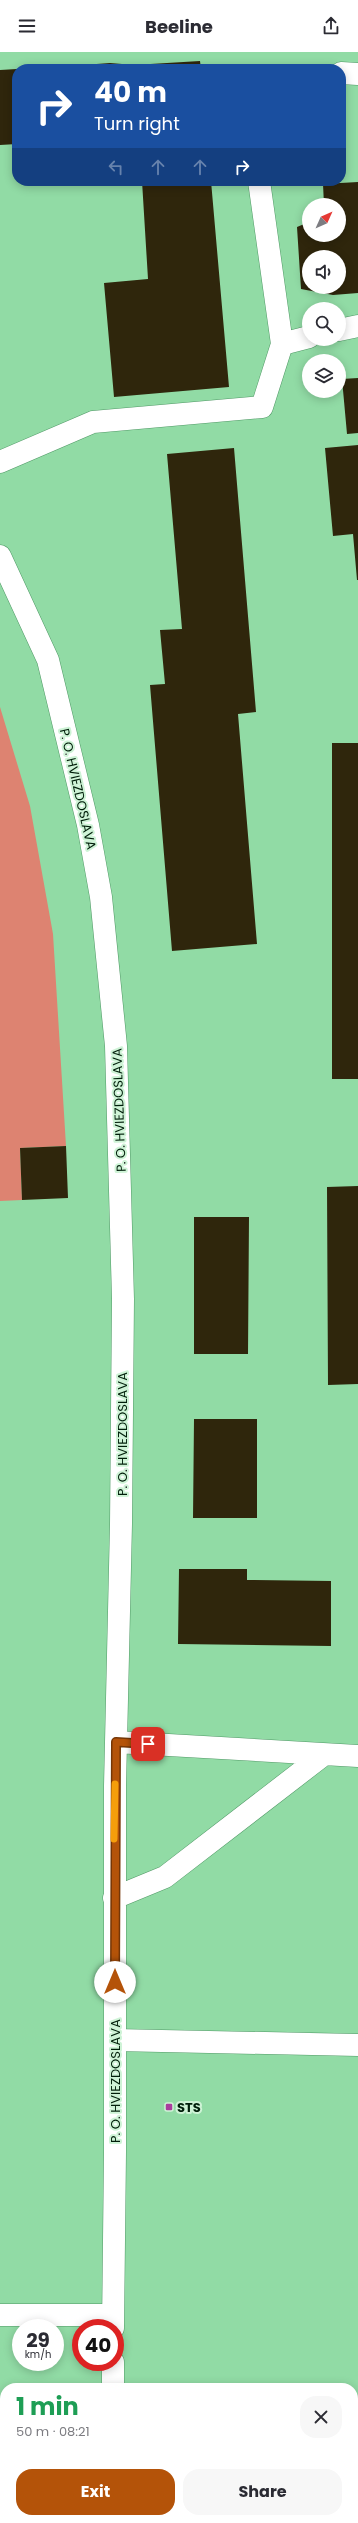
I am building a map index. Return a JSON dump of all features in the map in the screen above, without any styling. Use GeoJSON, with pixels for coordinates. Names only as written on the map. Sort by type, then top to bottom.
{"type":"FeatureCollection","features":[{"type":"Feature","properties":{"kind":"street"},"geometry":{"type":"LineString","coordinates":[[346,73],[358,74]]}},
{"type":"Feature","properties":{"kind":"street"},"geometry":{"type":"LineString","coordinates":[[0,462],[93,422],[262,407],[282,344],[260,186]]}},
{"type":"Feature","properties":{"kind":"street"},"geometry":{"type":"LineString","coordinates":[[346,329],[358,326]]}},
{"type":"Feature","properties":{"kind":"street"},"geometry":{"type":"LineString","coordinates":[[282,344],[302,340]]}},
{"type":"Feature","properties":{"kind":"street","name":"P. O. HVIEZDOSLAVA"},"geometry":{"type":"LineString","coordinates":[[0,556],[48,660],[88,825],[110,967],[116,1046],[121,1160],[123,1299],[114,1898],[115,2040],[113,2319]]}},
{"type":"Feature","properties":{"kind":"street"},"geometry":{"type":"LineString","coordinates":[[116,1742],[322,1756],[358,1756]]}},
{"type":"Feature","properties":{"kind":"street"},"geometry":{"type":"LineString","coordinates":[[114,1898],[165,1877],[322,1756]]}},
{"type":"Feature","properties":{"kind":"street"},"geometry":{"type":"LineString","coordinates":[[115,2040],[358,2045]]}},
{"type":"Feature","properties":{"kind":"street"},"geometry":{"type":"LineString","coordinates":[[0,2315],[72,2319]]}},
{"type":"Feature","properties":{"kind":"street"},"geometry":{"type":"LineString","coordinates":[[113,2371],[113,2383]]}},
{"type":"Feature","properties":{"kind":"shaded area"},"geometry":{"type":"Polygon","coordinates":[[[0,707],[30,806],[53,934],[66,1146],[20,1148],[22,1200],[0,1201],[0,707]]]}},
{"type":"Feature","properties":{"kind":"building"},"geometry":{"type":"Polygon","coordinates":[[[200,61],[200,64],[150,64],[200,61]]]}},
{"type":"Feature","properties":{"kind":"building"},"geometry":{"type":"Polygon","coordinates":[[[110,63],[122,64],[97,64],[110,63]]]}},
{"type":"Feature","properties":{"kind":"building"},"geometry":{"type":"Polygon","coordinates":[[[12,69],[12,144],[0,145],[0,70],[12,69]]]}},
{"type":"Feature","properties":{"kind":"building"},"geometry":{"type":"Polygon","coordinates":[[[358,182],[358,293],[346,294],[346,250],[302,250],[301,289],[297,227],[302,225],[302,242],[346,242],[346,198],[324,198],[323,186],[346,186],[346,183],[358,182]]]}},
{"type":"Feature","properties":{"kind":"building"},"geometry":{"type":"Polygon","coordinates":[[[142,186],[211,186],[229,387],[114,397],[104,283],[148,279],[142,186]]]}},
{"type":"Feature","properties":{"kind":"building"},"geometry":{"type":"Polygon","coordinates":[[[358,378],[358,433],[347,434],[344,398],[346,398],[346,379],[358,378]]]}},
{"type":"Feature","properties":{"kind":"building"},"geometry":{"type":"Polygon","coordinates":[[[358,445],[357,580],[353,534],[333,536],[325,448],[358,445]]]}},
{"type":"Feature","properties":{"kind":"building"},"geometry":{"type":"Polygon","coordinates":[[[234,448],[256,712],[238,714],[257,944],[172,951],[150,685],[165,684],[160,630],[182,629],[167,454],[234,448]]]}},
{"type":"Feature","properties":{"kind":"building"},"geometry":{"type":"Polygon","coordinates":[[[332,743],[358,743],[358,1079],[332,1079],[332,743]]]}},
{"type":"Feature","properties":{"kind":"building"},"geometry":{"type":"Polygon","coordinates":[[[66,1146],[68,1198],[22,1200],[20,1148],[66,1146]]]}},
{"type":"Feature","properties":{"kind":"building"},"geometry":{"type":"Polygon","coordinates":[[[358,1186],[358,1384],[328,1385],[327,1187],[358,1186]]]}},
{"type":"Feature","properties":{"kind":"building"},"geometry":{"type":"Polygon","coordinates":[[[194,1217],[249,1217],[248,1354],[194,1354],[194,1217]]]}},
{"type":"Feature","properties":{"kind":"building"},"geometry":{"type":"Polygon","coordinates":[[[194,1419],[257,1419],[257,1518],[193,1518],[194,1419]]]}},
{"type":"Feature","properties":{"kind":"building"},"geometry":{"type":"Polygon","coordinates":[[[179,1569],[247,1569],[247,1580],[331,1581],[331,1646],[178,1644],[179,1569]]]}},
{"type":"Feature","properties":{"kind":"slow traffic"},"geometry":{"type":"LineString","coordinates":[[114,1839],[115,1784]]}},
{"type":"Feature","properties":{"kind":"place","name":"STS"},"geometry":{"type":"Point","coordinates":[169,2107]}},
{"type":"Feature","properties":{"kind":"route"},"geometry":{"type":"LineString","coordinates":[[115,1982],[114,1786],[116,1742],[148,1744]]}}]}
